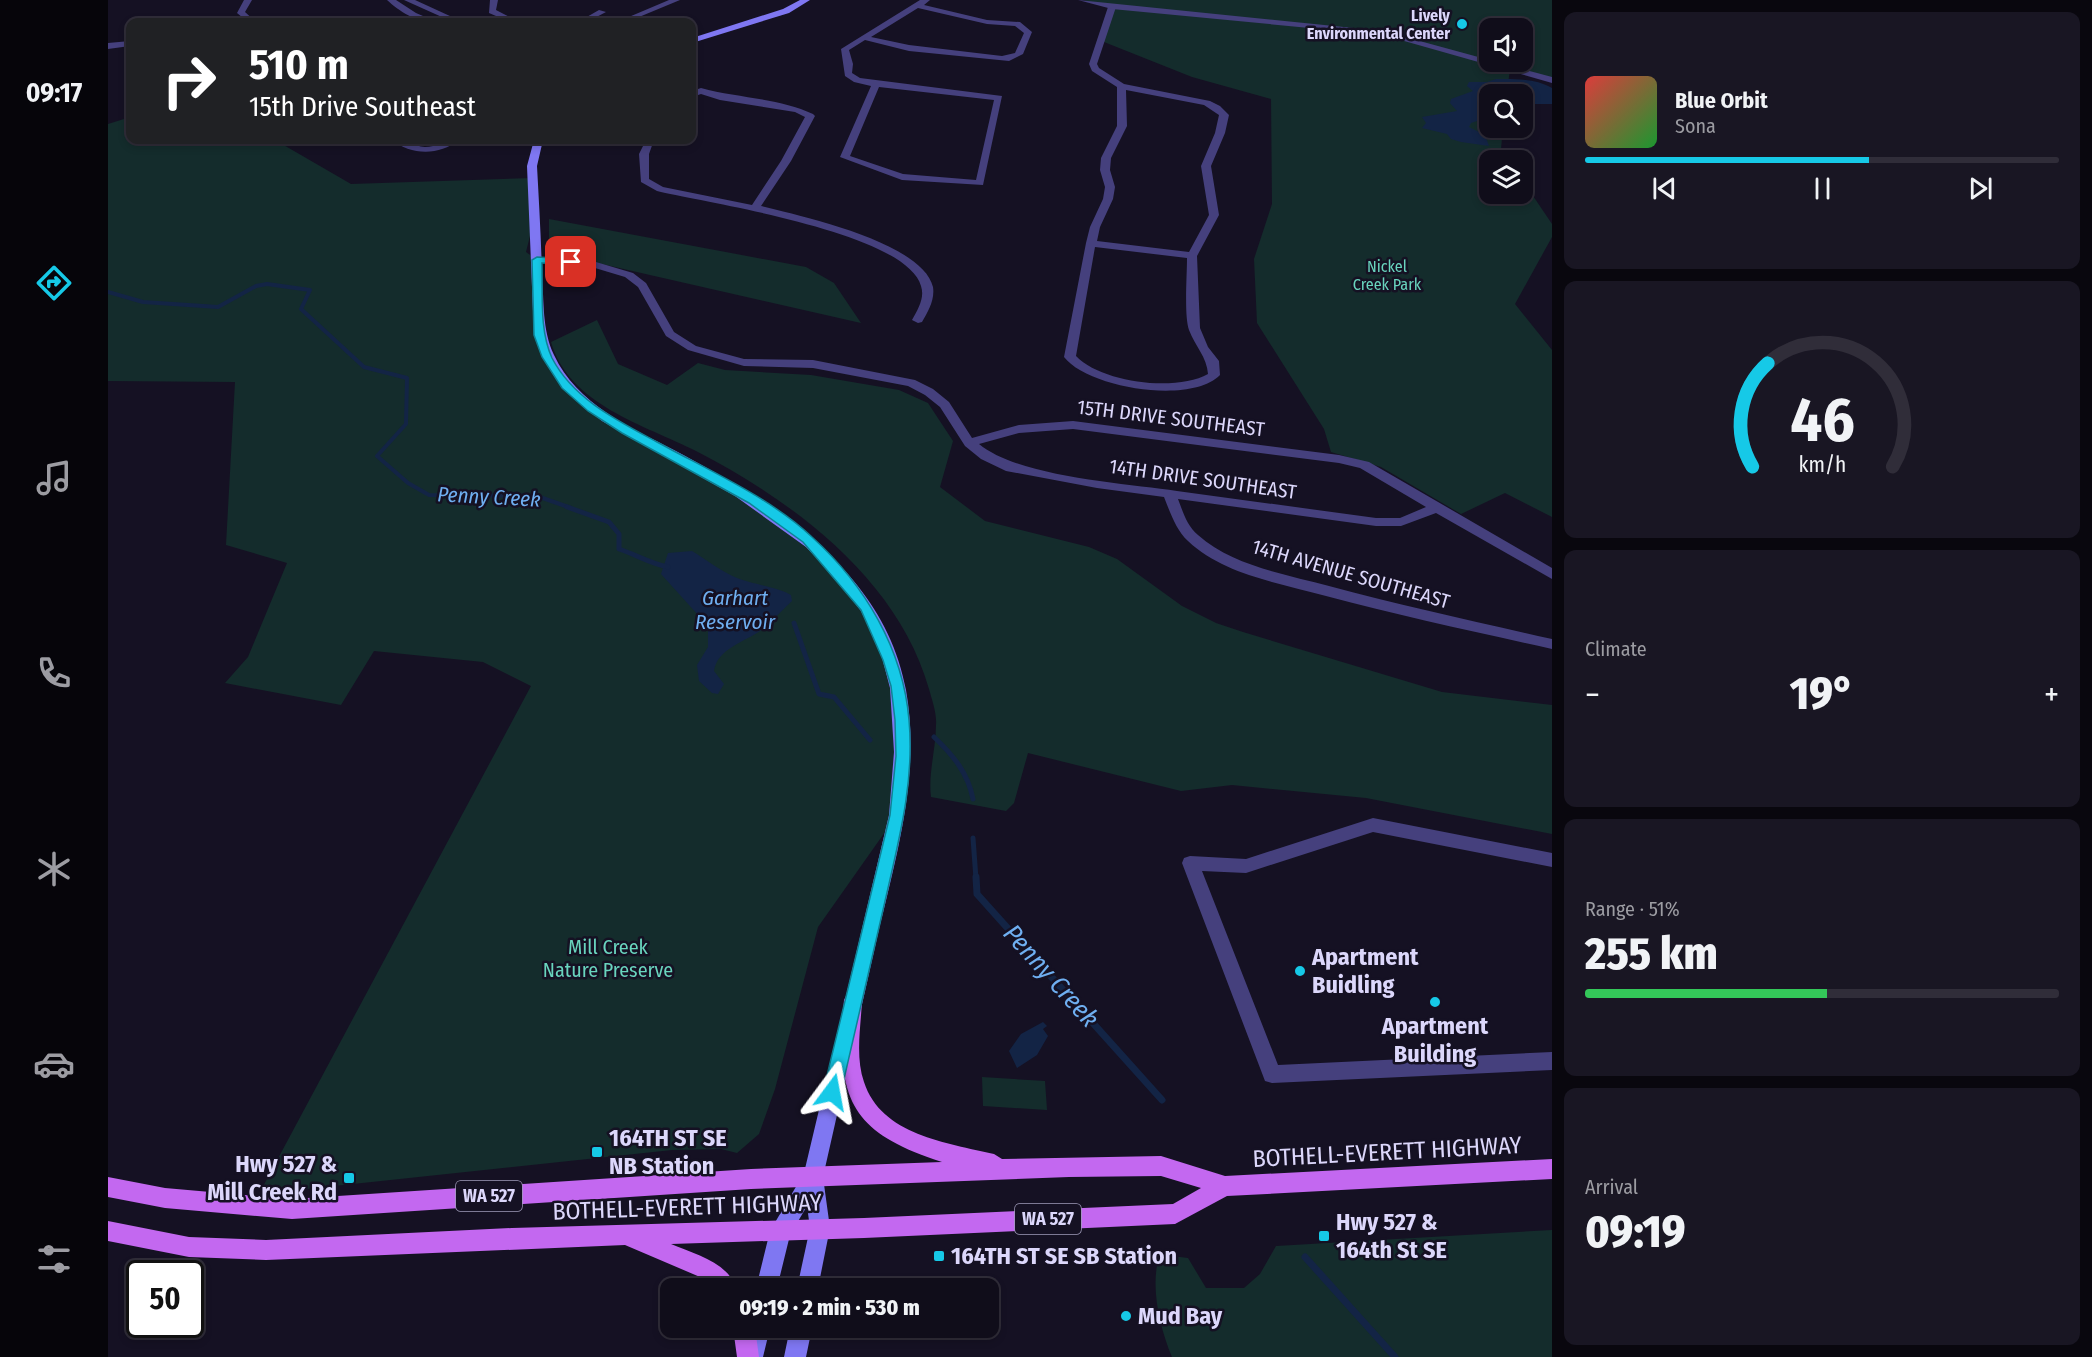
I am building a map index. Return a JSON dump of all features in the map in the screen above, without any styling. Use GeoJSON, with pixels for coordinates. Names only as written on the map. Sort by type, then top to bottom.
{"type":"FeatureCollection","features":[{"type":"Feature","properties":{"kind":"main road"},"geometry":{"type":"LineString","coordinates":[[779,12],[779,9],[794,0]]}},
{"type":"Feature","properties":{"kind":"main road"},"geometry":{"type":"LineString","coordinates":[[696,40],[786,11],[806,0]]}},
{"type":"Feature","properties":{"kind":"main road"},"geometry":{"type":"LineString","coordinates":[[696,47],[742,30],[742,26]]}},
{"type":"Feature","properties":{"kind":"main road"},"geometry":{"type":"LineString","coordinates":[[537,144],[532,159],[540,335],[547,357],[565,386],[592,409],[753,500],[808,539],[867,608],[880,633],[897,686],[903,756],[897,815],[813,1177],[780,1231],[768,1278]]}},
{"type":"Feature","properties":{"kind":"main road"},"geometry":{"type":"LineString","coordinates":[[853,1000],[850,1053],[853,1076],[859,1099],[879,1125],[899,1137],[949,1154],[1015,1169]]}},
{"type":"Feature","properties":{"kind":"main road","name":"BOTHELL-EVERETT HIGHWAY"},"geometry":{"type":"LineString","coordinates":[[108,1187],[165,1198],[292,1209],[813,1177],[1015,1169],[1161,1166],[1225,1186],[1552,1169]]}},
{"type":"Feature","properties":{"kind":"main road"},"geometry":{"type":"LineString","coordinates":[[810,1278],[820,1228],[813,1177]]}},
{"type":"Feature","properties":{"kind":"main road","name":"BOTHELL-EVERETT HIGHWAY"},"geometry":{"type":"LineString","coordinates":[[108,1231],[189,1247],[266,1250],[780,1231],[1175,1214],[1225,1186]]}},
{"type":"Feature","properties":{"kind":"main road"},"geometry":{"type":"LineString","coordinates":[[626,1235],[707,1270],[715,1278]]}},
{"type":"Feature","properties":{"kind":"main road"},"geometry":{"type":"LineString","coordinates":[[746,1338],[750,1357]]}},
{"type":"Feature","properties":{"kind":"main road"},"geometry":{"type":"LineString","coordinates":[[750,1357],[756,1338]]}},
{"type":"Feature","properties":{"kind":"main road"},"geometry":{"type":"LineString","coordinates":[[795,1357],[799,1338]]}},
{"type":"Feature","properties":{"kind":"street"},"geometry":{"type":"LineString","coordinates":[[247,18],[241,13],[248,1],[260,0]]}},
{"type":"Feature","properties":{"kind":"street"},"geometry":{"type":"LineString","coordinates":[[391,0],[413,15],[422,18]]}},
{"type":"Feature","properties":{"kind":"street"},"geometry":{"type":"LineString","coordinates":[[408,0],[450,18]]}},
{"type":"Feature","properties":{"kind":"street"},"geometry":{"type":"LineString","coordinates":[[494,0],[492,11],[506,18]]}},
{"type":"Feature","properties":{"kind":"street"},"geometry":{"type":"LineString","coordinates":[[631,18],[676,0]]}},
{"type":"Feature","properties":{"kind":"street"},"geometry":{"type":"LineString","coordinates":[[1082,0],[1112,6],[1383,33],[1552,80]]}},
{"type":"Feature","properties":{"kind":"street"},"geometry":{"type":"LineString","coordinates":[[866,38],[909,48],[1015,59],[1019,56],[1028,32],[1026,28],[1017,24],[987,22],[922,3],[845,49],[848,74],[857,80],[999,98],[980,183],[902,177],[845,157],[876,84]]}},
{"type":"Feature","properties":{"kind":"street"},"geometry":{"type":"LineString","coordinates":[[1112,6],[1093,64],[1095,69],[1121,86],[1207,103],[1224,115],[1220,133],[1206,166],[1214,214],[1192,256],[1194,328],[1200,343],[1213,361],[1214,375],[1208,381],[1184,387],[1108,379],[1087,372],[1070,357],[1091,243],[1110,188],[1105,170],[1106,158],[1122,126],[1121,86]]}},
{"type":"Feature","properties":{"kind":"street"},"geometry":{"type":"LineString","coordinates":[[590,18],[602,12]]}},
{"type":"Feature","properties":{"kind":"street"},"geometry":{"type":"LineString","coordinates":[[108,46],[126,44]]}},
{"type":"Feature","properties":{"kind":"street"},"geometry":{"type":"LineString","coordinates":[[696,93],[701,91],[720,97],[797,110],[810,116],[786,161],[754,209]]}},
{"type":"Feature","properties":{"kind":"street"},"geometry":{"type":"LineString","coordinates":[[404,144],[419,149],[442,147],[447,144]]}},
{"type":"Feature","properties":{"kind":"street"},"geometry":{"type":"LineString","coordinates":[[648,144],[644,154],[644,180],[660,189],[754,209],[840,231],[878,243],[894,252],[925,280],[928,293],[927,304],[918,320]]}},
{"type":"Feature","properties":{"kind":"street"},"geometry":{"type":"LineString","coordinates":[[1091,243],[1192,256]]}},
{"type":"Feature","properties":{"kind":"street"},"geometry":{"type":"LineString","coordinates":[[537,260],[596,265],[629,275],[642,285],[670,334],[692,348],[744,362],[813,364],[911,384],[929,392],[945,405],[969,443]]}},
{"type":"Feature","properties":{"kind":"street","name":"15TH DRIVE SOUTHEAST"},"geometry":{"type":"LineString","coordinates":[[969,443],[1019,429],[1081,425],[1339,459],[1364,465],[1552,574]]}},
{"type":"Feature","properties":{"kind":"street","name":"14TH DRIVE SOUTHEAST"},"geometry":{"type":"LineString","coordinates":[[969,443],[995,462],[1022,471],[1169,494],[1376,522],[1401,522],[1436,508]]}},
{"type":"Feature","properties":{"kind":"street","name":"14TH AVENUE SOUTHEAST"},"geometry":{"type":"LineString","coordinates":[[1169,494],[1177,514],[1193,538],[1225,558],[1369,602],[1552,644]]}},
{"type":"Feature","properties":{"kind":"street"},"geometry":{"type":"LineString","coordinates":[[1552,860],[1373,825],[1246,866],[1190,863],[1272,1074],[1552,1061]]}},
{"type":"Feature","properties":{"kind":"green space","name":"Nickel Creek Park"},"geometry":{"type":"Polygon","coordinates":[[[1083,0],[1552,0],[1552,80],[1524,72],[1533,72],[1533,18],[1479,18],[1479,72],[1510,72],[1508,84],[1479,84],[1479,138],[1502,138],[1502,150],[1479,150],[1479,204],[1533,204],[1533,196],[1552,224],[1552,237],[1515,304],[1552,350],[1552,517],[1505,493],[1461,514],[1381,467],[1331,452],[1324,429],[1257,323],[1254,259],[1272,204],[1271,99],[1192,77],[1099,40],[1112,7],[1083,0]]]}},
{"type":"Feature","properties":{"kind":"green space","name":"Mill Creek Nature Preserve"},"geometry":{"type":"Polygon","coordinates":[[[126,117],[126,144],[282,144],[351,184],[533,178],[535,216],[526,252],[537,260],[547,357],[592,409],[753,500],[839,574],[890,660],[897,815],[818,927],[775,1089],[759,1134],[737,1153],[721,1149],[672,1150],[259,1194],[531,686],[483,662],[374,651],[341,705],[225,683],[248,657],[287,563],[226,545],[235,382],[108,381],[108,124],[126,117]]]}},
{"type":"Feature","properties":{"kind":"green space"},"geometry":{"type":"Polygon","coordinates":[[[549,219],[806,267],[834,283],[861,323],[593,262],[567,259],[549,252],[549,219]]]}},
{"type":"Feature","properties":{"kind":"green space"},"geometry":{"type":"Polygon","coordinates":[[[597,320],[618,364],[667,385],[698,363],[725,370],[811,375],[899,390],[928,403],[953,441],[940,487],[985,521],[1089,547],[1117,559],[1182,606],[1216,623],[1442,692],[1552,705],[1552,834],[1366,798],[1232,785],[1181,791],[1028,753],[1014,803],[1006,811],[931,797],[936,734],[935,712],[914,649],[893,612],[867,579],[837,547],[804,519],[733,471],[611,410],[574,382],[560,364],[551,342],[597,320]]]}},
{"type":"Feature","properties":{"kind":"green space"},"geometry":{"type":"Polygon","coordinates":[[[982,1077],[1045,1081],[1047,1110],[983,1106],[982,1077]]]}},
{"type":"Feature","properties":{"kind":"green space"},"geometry":{"type":"Polygon","coordinates":[[[1552,1230],[1552,1357],[1172,1357],[1160,1322],[1156,1297],[1158,1260],[1172,1256],[1188,1258],[1206,1288],[1244,1288],[1260,1274],[1276,1246],[1552,1230]]]}},
{"type":"Feature","properties":{"kind":"water"},"geometry":{"type":"Polygon","coordinates":[[[1496,79],[1539,82],[1552,88],[1552,104],[1533,104],[1533,84],[1479,84],[1479,120],[1471,123],[1469,127],[1479,132],[1479,138],[1486,138],[1489,146],[1461,142],[1451,139],[1447,134],[1422,128],[1426,123],[1422,117],[1457,111],[1450,103],[1451,99],[1473,91],[1467,86],[1469,82],[1487,82],[1496,79]]]}},
{"type":"Feature","properties":{"kind":"water","name":"Garhart Reservoir"},"geometry":{"type":"Polygon","coordinates":[[[692,551],[737,578],[791,595],[792,601],[769,624],[720,657],[714,671],[724,684],[718,694],[712,693],[699,681],[697,665],[708,647],[708,626],[661,574],[668,553],[692,551]]]}},
{"type":"Feature","properties":{"kind":"water"},"geometry":{"type":"Polygon","coordinates":[[[1043,1022],[1047,1026],[1043,1029],[1048,1036],[1037,1055],[1017,1068],[1009,1051],[1021,1034],[1043,1022]]]}},
{"type":"Feature","properties":{"kind":"waterway","name":"Penny Creek"},"geometry":{"type":"LineString","coordinates":[[108,292],[143,302],[218,307],[256,286],[267,284],[310,290],[301,309],[364,367],[407,378],[406,424],[377,456],[408,483],[429,495],[537,496],[571,508]]}},
{"type":"Feature","properties":{"kind":"waterway","name":"Penny Creek"},"geometry":{"type":"LineString","coordinates":[[567,507],[609,522],[619,534],[619,549],[668,567]]}},
{"type":"Feature","properties":{"kind":"waterway","name":"Penny Creek"},"geometry":{"type":"LineString","coordinates":[[794,623],[819,694],[834,697],[870,740]]}},
{"type":"Feature","properties":{"kind":"waterway","name":"Penny Creek"},"geometry":{"type":"LineString","coordinates":[[934,737],[959,765],[973,799]]}},
{"type":"Feature","properties":{"kind":"waterway","name":"Penny Creek"},"geometry":{"type":"LineString","coordinates":[[973,838],[976,879]]}},
{"type":"Feature","properties":{"kind":"waterway","name":"Penny Creek"},"geometry":{"type":"LineString","coordinates":[[976,877],[977,894],[1162,1100]]}},
{"type":"Feature","properties":{"kind":"waterway","name":"Penny Creek"},"geometry":{"type":"LineString","coordinates":[[1305,1257],[1395,1357]]}},
{"type":"Feature","properties":{"kind":"place","name":"Lively Environmental Center"},"geometry":{"type":"Point","coordinates":[1462,24]}},
{"type":"Feature","properties":{"kind":"place","name":"Apartment Buidling"},"geometry":{"type":"Point","coordinates":[1300,971]}},
{"type":"Feature","properties":{"kind":"place","name":"Apartment Building"},"geometry":{"type":"Point","coordinates":[1435,1002]}},
{"type":"Feature","properties":{"kind":"place","name":"164TH ST SE NB Station"},"geometry":{"type":"Point","coordinates":[597,1152]}},
{"type":"Feature","properties":{"kind":"place","name":"Hwy 527 & Mill Creek Rd"},"geometry":{"type":"Point","coordinates":[349,1178]}},
{"type":"Feature","properties":{"kind":"place","name":"Hwy 527 & 164th St SE"},"geometry":{"type":"Point","coordinates":[1324,1236]}},
{"type":"Feature","properties":{"kind":"place","name":"164TH ST SE SB Station"},"geometry":{"type":"Point","coordinates":[939,1256]}},
{"type":"Feature","properties":{"kind":"place","name":"Mud Bay"},"geometry":{"type":"Point","coordinates":[1126,1316]}},
{"type":"Feature","properties":{"kind":"route"},"geometry":{"type":"LineString","coordinates":[[571,262],[537,260],[540,335],[547,357],[565,386],[592,409],[753,500],[808,539],[867,608],[890,660],[902,720],[903,756],[897,815],[832,1092]]}}]}
